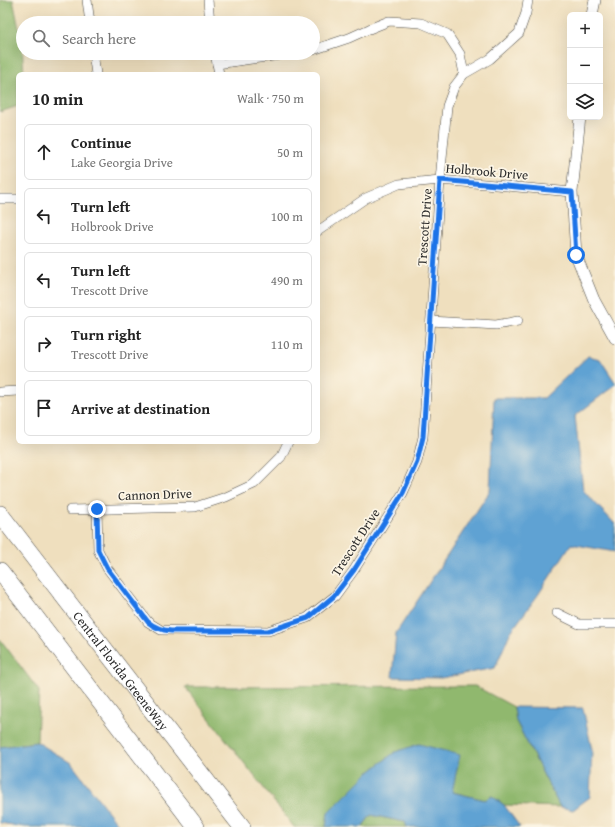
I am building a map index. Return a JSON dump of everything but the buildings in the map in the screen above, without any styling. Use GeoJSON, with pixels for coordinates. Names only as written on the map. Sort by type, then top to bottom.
{"type":"FeatureCollection","features":[{"type":"Feature","properties":{"kind":"highway","name":"Central Florida GreeneWay"},"geometry":{"type":"LineString","coordinates":[[0,514],[242,827]]}},
{"type":"Feature","properties":{"kind":"highway"},"geometry":{"type":"LineString","coordinates":[[0,571],[196,827]]}},
{"type":"Feature","properties":{"kind":"street"},"geometry":{"type":"LineString","coordinates":[[87,0],[89,16]]}},
{"type":"Feature","properties":{"kind":"street"},"geometry":{"type":"LineString","coordinates":[[208,0],[209,16]]}},
{"type":"Feature","properties":{"kind":"street"},"geometry":{"type":"LineString","coordinates":[[320,48],[389,21],[421,23],[447,34],[460,54],[464,74],[490,59],[519,33],[526,13],[528,0]]}},
{"type":"Feature","properties":{"kind":"street"},"geometry":{"type":"LineString","coordinates":[[593,12],[595,0]]}},
{"type":"Feature","properties":{"kind":"street"},"geometry":{"type":"LineString","coordinates":[[94,60],[96,72]]}},
{"type":"Feature","properties":{"kind":"street"},"geometry":{"type":"LineString","coordinates":[[217,60],[219,72]]}},
{"type":"Feature","properties":{"kind":"street"},"geometry":{"type":"LineString","coordinates":[[218,64],[246,60]]}},
{"type":"Feature","properties":{"kind":"street","name":"Trescott Drive"},"geometry":{"type":"LineString","coordinates":[[97,509],[98,550],[107,568],[148,622],[161,630],[268,631],[308,618],[334,596],[354,570],[403,493],[417,462],[423,437],[440,180],[447,106],[454,87],[464,74]]}},
{"type":"Feature","properties":{"kind":"street"},"geometry":{"type":"LineString","coordinates":[[580,120],[572,192],[576,255],[594,300],[615,338]]}},
{"type":"Feature","properties":{"kind":"street","name":"Holbrook Drive"},"geometry":{"type":"LineString","coordinates":[[320,231],[366,198],[399,184],[440,180],[572,192]]}},
{"type":"Feature","properties":{"kind":"street"},"geometry":{"type":"LineString","coordinates":[[0,199],[16,199]]}},
{"type":"Feature","properties":{"kind":"street"},"geometry":{"type":"LineString","coordinates":[[431,321],[496,325],[518,321]]}},
{"type":"Feature","properties":{"kind":"street"},"geometry":{"type":"LineString","coordinates":[[0,392],[16,391]]}},
{"type":"Feature","properties":{"kind":"street","name":"Cannon Drive"},"geometry":{"type":"LineString","coordinates":[[70,510],[195,507],[226,497],[254,484],[281,457],[287,444]]}},
{"type":"Feature","properties":{"kind":"street"},"geometry":{"type":"LineString","coordinates":[[557,613],[579,624],[615,624]]}},
{"type":"Feature","properties":{"kind":"green space"},"geometry":{"type":"Polygon","coordinates":[[[0,0],[13,0],[16,16],[16,60],[23,60],[24,72],[16,72],[16,107],[0,112],[0,0]]]}},
{"type":"Feature","properties":{"kind":"green space"},"geometry":{"type":"Polygon","coordinates":[[[0,639],[39,691],[37,742],[0,747],[0,639]]]}},
{"type":"Feature","properties":{"kind":"green space"},"geometry":{"type":"Polygon","coordinates":[[[475,686],[514,707],[516,721],[560,807],[504,805],[492,796],[485,800],[452,792],[395,752],[368,773],[328,813],[326,827],[294,827],[185,687],[475,686]]]}},
{"type":"Feature","properties":{"kind":"green space"},"geometry":{"type":"Polygon","coordinates":[[[371,815],[405,822],[407,827],[362,827],[371,815]]]}},
{"type":"Feature","properties":{"kind":"water"},"geometry":{"type":"Polygon","coordinates":[[[588,356],[600,359],[615,382],[615,385],[575,416],[583,490],[615,524],[615,552],[571,544],[538,595],[510,633],[495,668],[441,678],[392,677],[396,633],[490,491],[494,398],[544,398],[588,356]]]}},
{"type":"Feature","properties":{"kind":"water"},"geometry":{"type":"Polygon","coordinates":[[[514,707],[583,708],[592,750],[590,797],[573,810],[560,807],[516,721],[514,707]]]}},
{"type":"Feature","properties":{"kind":"water"},"geometry":{"type":"Polygon","coordinates":[[[37,742],[71,763],[120,827],[25,827],[0,823],[0,747],[37,742]]]}},
{"type":"Feature","properties":{"kind":"water"},"geometry":{"type":"Polygon","coordinates":[[[419,744],[460,755],[452,792],[485,800],[492,796],[504,805],[520,827],[407,827],[405,822],[371,815],[362,827],[326,827],[328,813],[368,773],[395,752],[419,744]]]}},
{"type":"Feature","properties":{"kind":"route"},"geometry":{"type":"LineString","coordinates":[[97,509],[98,550],[107,568],[148,622],[153,626],[161,630],[171,631],[268,631],[308,618],[334,596],[354,570],[403,493],[417,462],[423,437],[440,180],[572,192],[576,255]]}}]}
